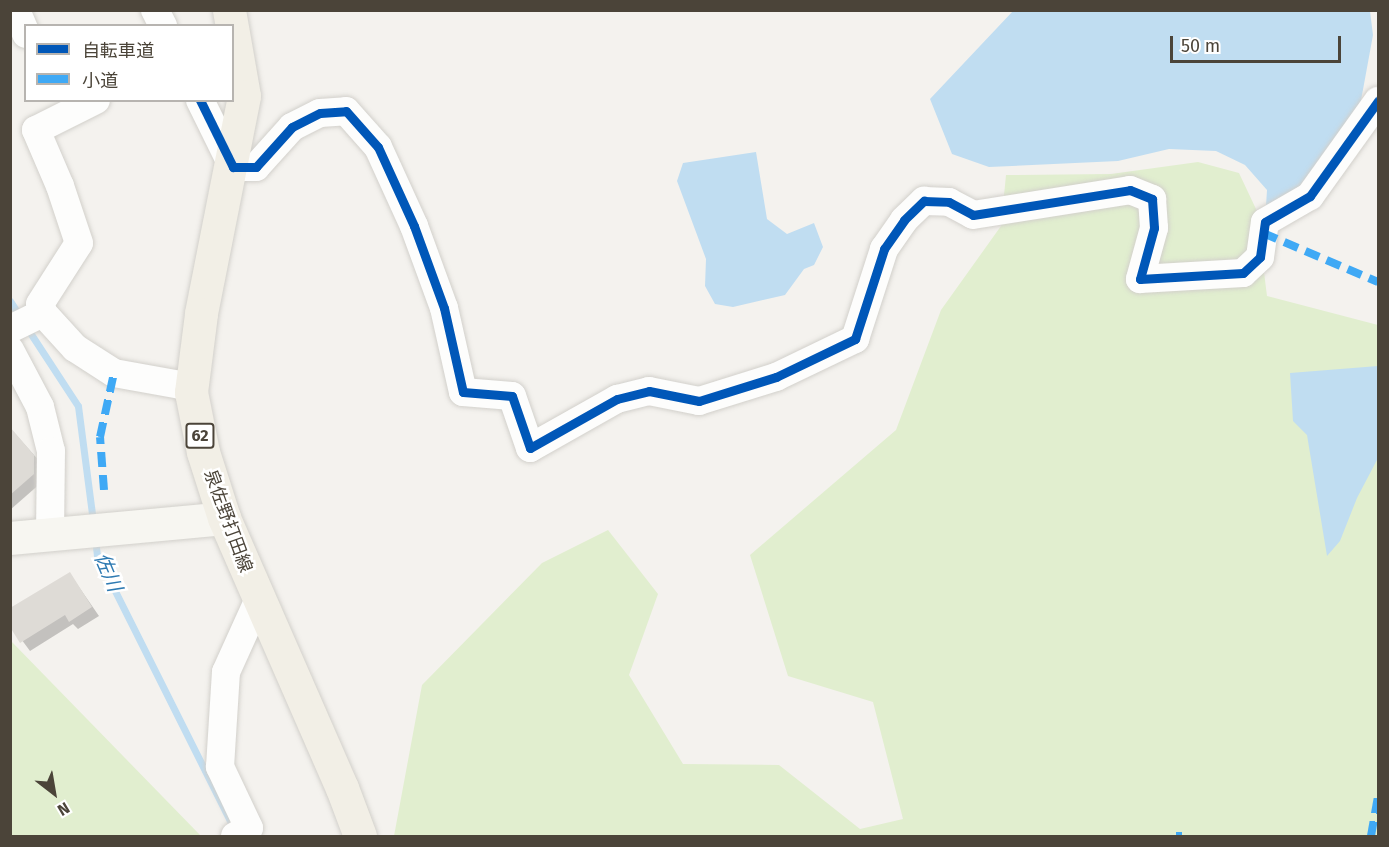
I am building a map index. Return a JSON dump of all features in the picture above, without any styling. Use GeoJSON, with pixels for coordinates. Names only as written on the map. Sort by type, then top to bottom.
{"type":"FeatureCollection","features":[{"type":"Feature","properties":{"kind":"main road","name":"泉佐野打田線"},"geometry":{"type":"LineString","coordinates":[[234,39],[244,96],[233,167],[201,314],[192,387],[202,452],[224,518],[258,601],[342,788],[360,837]]}},
{"type":"Feature","properties":{"kind":"street"},"geometry":{"type":"LineString","coordinates":[[16,10],[24,29]]}},
{"type":"Feature","properties":{"kind":"street"},"geometry":{"type":"LineString","coordinates":[[155,10],[162,24]]}},
{"type":"Feature","properties":{"kind":"street"},"geometry":{"type":"LineString","coordinates":[[201,102],[233,167],[256,167],[292,127],[320,113],[346,111],[378,147],[414,226],[444,308],[463,392],[512,396],[530,448],[617,399],[649,392],[699,401],[776,377],[855,339],[884,249],[904,220],[924,201],[949,202],[973,215],[1130,190],[1152,199],[1154,228],[1140,279],[1243,273],[1260,257],[1265,222],[1310,196],[1378,101]]}},
{"type":"Feature","properties":{"kind":"street"},"geometry":{"type":"LineString","coordinates":[[22,327],[40,304],[79,243],[60,186],[36,130],[92,102]]}},
{"type":"Feature","properties":{"kind":"street"},"geometry":{"type":"LineString","coordinates":[[22,327],[75,348],[114,373],[192,387]]}},
{"type":"Feature","properties":{"kind":"street"},"geometry":{"type":"LineString","coordinates":[[22,327],[51,451],[60,535]]}},
{"type":"Feature","properties":{"kind":"street"},"geometry":{"type":"LineString","coordinates":[[10,538],[224,518]]}},
{"type":"Feature","properties":{"kind":"street"},"geometry":{"type":"LineString","coordinates":[[242,832],[220,767],[226,672],[258,601]]}},
{"type":"Feature","properties":{"kind":"green space"},"geometry":{"type":"Polygon","coordinates":[[[1198,162],[1239,173],[1256,209],[1267,296],[1378,325],[1378,836],[394,836],[422,685],[542,563],[608,530],[658,594],[629,675],[683,764],[779,765],[860,829],[903,819],[873,702],[788,676],[750,555],[896,430],[941,310],[1001,226],[1006,175],[1111,174],[1198,162]]]}},
{"type":"Feature","properties":{"kind":"green space"},"geometry":{"type":"Polygon","coordinates":[[[11,641],[201,836],[11,836],[11,641]]]}},
{"type":"Feature","properties":{"kind":"water"},"geometry":{"type":"Polygon","coordinates":[[[1013,11],[1370,11],[1373,35],[1360,106],[1299,187],[1266,206],[1267,190],[1245,165],[1216,151],[1169,149],[1118,161],[989,167],[952,154],[930,99],[1013,11]]]}},
{"type":"Feature","properties":{"kind":"water"},"geometry":{"type":"Polygon","coordinates":[[[756,152],[767,219],[787,234],[814,223],[823,247],[814,265],[804,269],[785,295],[733,307],[715,304],[705,286],[706,259],[677,181],[683,163],[756,152]]]}},
{"type":"Feature","properties":{"kind":"water"},"geometry":{"type":"Polygon","coordinates":[[[1378,366],[1378,458],[1357,498],[1340,541],[1327,556],[1307,435],[1293,421],[1290,373],[1378,366]]]}},
{"type":"Feature","properties":{"kind":"building"},"geometry":{"type":"Polygon","coordinates":[[[10,427],[34,455],[34,474],[10,495],[10,427]]]}},
{"type":"Feature","properties":{"kind":"building"},"geometry":{"type":"Polygon","coordinates":[[[70,572],[92,607],[69,622],[65,615],[20,643],[10,627],[10,608],[70,572]]]}},
{"type":"Feature","properties":{"kind":"waterway","name":"佐川"},"geometry":{"type":"LineString","coordinates":[[10,301],[21,318]]}},
{"type":"Feature","properties":{"kind":"waterway","name":"佐川"},"geometry":{"type":"LineString","coordinates":[[27,328],[78,406],[93,522]]}},
{"type":"Feature","properties":{"kind":"waterway","name":"佐川"},"geometry":{"type":"LineString","coordinates":[[95,539],[97,555],[234,829]]}},
{"type":"Feature","properties":{"kind":"marked path"},"geometry":{"type":"LineString","coordinates":[[1263,233],[1378,282]]}},
{"type":"Feature","properties":{"kind":"marked path"},"geometry":{"type":"LineString","coordinates":[[104,490],[100,437],[114,373]]}},
{"type":"Feature","properties":{"kind":"marked path"},"geometry":{"type":"LineString","coordinates":[[1371,836],[1378,797]]}},
{"type":"Feature","properties":{"kind":"marked path"},"geometry":{"type":"LineString","coordinates":[[1176,836],[1182,836]]}},
{"type":"Feature","properties":{"kind":"cycle path"},"geometry":{"type":"LineString","coordinates":[[201,102],[233,167],[256,167],[292,127],[320,113],[346,111],[378,147],[414,226],[444,308],[463,392],[512,396],[530,448],[617,399],[649,391],[699,401],[776,377],[855,339],[884,249],[904,220],[924,201],[949,202],[973,215],[1130,190],[1152,199],[1154,228],[1140,279],[1243,273],[1260,257],[1265,222],[1310,196],[1378,101]]}}]}
